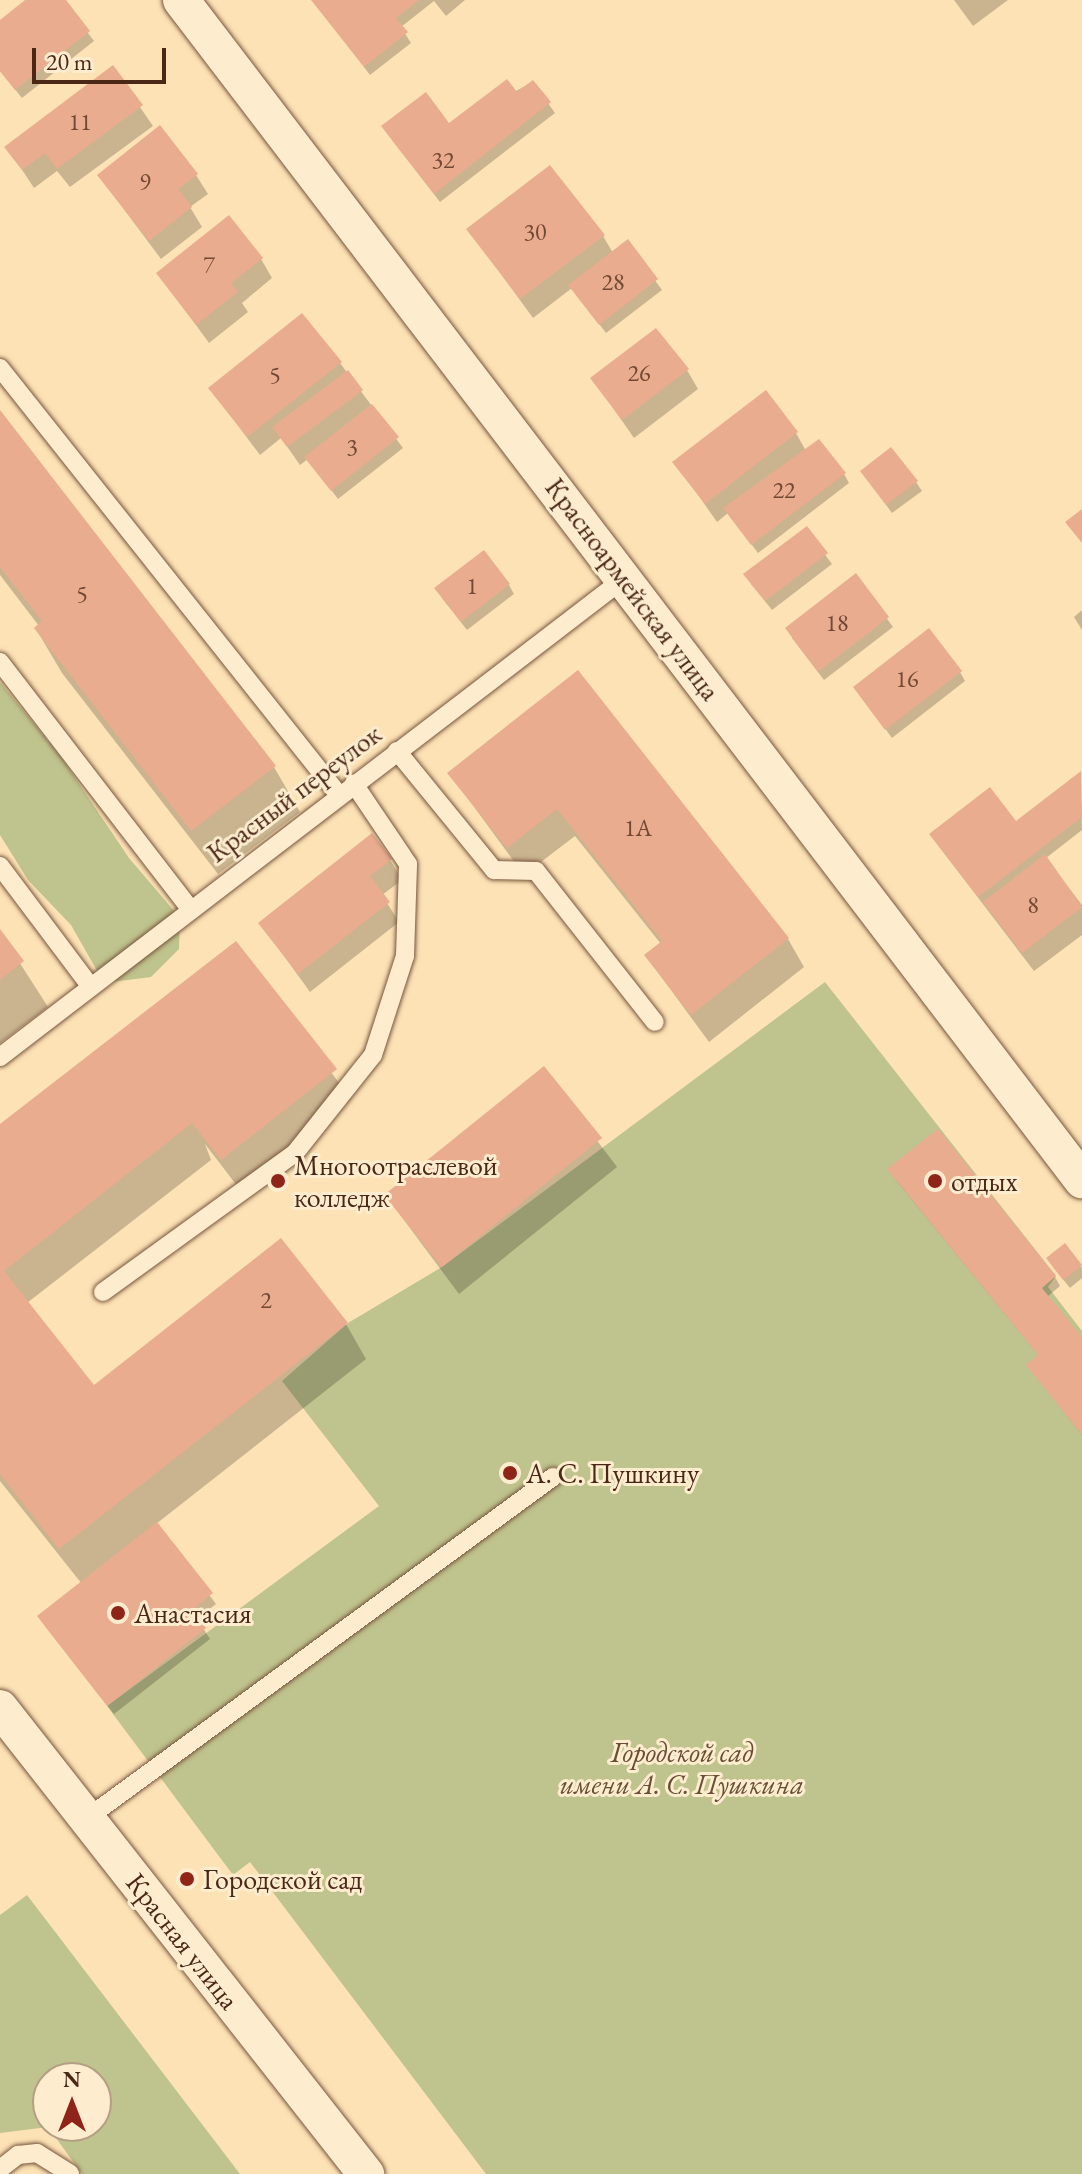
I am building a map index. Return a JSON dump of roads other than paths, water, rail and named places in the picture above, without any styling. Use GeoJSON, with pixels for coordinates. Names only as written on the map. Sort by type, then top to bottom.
{"type":"FeatureCollection","features":[{"type":"Feature","properties":{"kind":"street","name":"Красноармейская улица"},"geometry":{"type":"LineString","coordinates":[[181,0],[1082,1180]]}},
{"type":"Feature","properties":{"kind":"street","name":"Красная улица"},"geometry":{"type":"LineString","coordinates":[[0,1708],[366,2174]]}},
{"type":"Feature","properties":{"kind":"lane"},"geometry":{"type":"LineString","coordinates":[[0,368],[408,864],[405,956],[373,1055],[295,1153],[103,1292]]}},
{"type":"Feature","properties":{"kind":"lane","name":"Красный переулок"},"geometry":{"type":"LineString","coordinates":[[0,1057],[189,907],[625,578]]}},
{"type":"Feature","properties":{"kind":"lane"},"geometry":{"type":"LineString","coordinates":[[0,662],[189,907]]}},
{"type":"Feature","properties":{"kind":"lane"},"geometry":{"type":"LineString","coordinates":[[397,751],[494,870],[536,871],[655,1022]]}},
{"type":"Feature","properties":{"kind":"lane"},"geometry":{"type":"LineString","coordinates":[[0,866],[90,986]]}},
{"type":"Feature","properties":{"kind":"lane"},"geometry":{"type":"LineString","coordinates":[[86,1819],[553,1477]]}},
{"type":"Feature","properties":{"kind":"lane"},"geometry":{"type":"LineString","coordinates":[[0,2169],[18,2155],[37,2153],[70,2174]]}},
{"type":"Feature","properties":{"kind":"place","name":"Многоотраслевой колледж"},"geometry":{"type":"Point","coordinates":[278,1181]}},
{"type":"Feature","properties":{"kind":"place","name":"отдых"},"geometry":{"type":"Point","coordinates":[935,1181]}},
{"type":"Feature","properties":{"kind":"place","name":"А. С. Пушкину"},"geometry":{"type":"Point","coordinates":[510,1473]}},
{"type":"Feature","properties":{"kind":"place","name":"Анастасия"},"geometry":{"type":"Point","coordinates":[118,1613]}},
{"type":"Feature","properties":{"kind":"place","name":"Городской сад"},"geometry":{"type":"Point","coordinates":[187,1879]}},
{"type":"Feature","properties":{"kind":"park label","name":"Городской сад имени А. С. Пушкина"},"geometry":{"type":"Point","coordinates":[682,1768]}}]}
